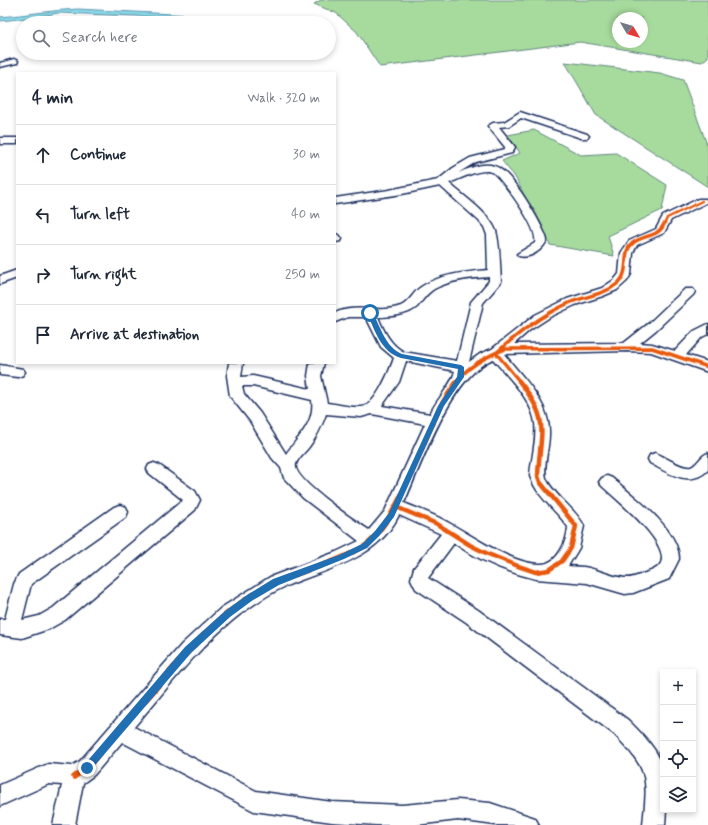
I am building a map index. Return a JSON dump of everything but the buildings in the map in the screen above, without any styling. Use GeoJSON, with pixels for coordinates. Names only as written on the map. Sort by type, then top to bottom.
{"type":"FeatureCollection","features":[{"type":"Feature","properties":{"kind":"street"},"geometry":{"type":"LineString","coordinates":[[0,65],[14,61]]}},
{"type":"Feature","properties":{"kind":"street"},"geometry":{"type":"LineString","coordinates":[[442,182],[456,170],[473,160],[509,151],[510,148],[493,126],[506,124],[520,115],[584,136]]}},
{"type":"Feature","properties":{"kind":"street"},"geometry":{"type":"LineString","coordinates":[[0,141],[16,141]]}},
{"type":"Feature","properties":{"kind":"street"},"geometry":{"type":"LineString","coordinates":[[336,201],[392,194],[442,182],[484,169],[494,168],[499,171],[525,208],[540,236],[541,241],[538,246],[523,254]]}},
{"type":"Feature","properties":{"kind":"street"},"geometry":{"type":"LineString","coordinates":[[64,825],[74,777],[87,768],[188,650],[227,614],[276,582],[342,557],[364,546],[391,515],[441,406],[461,372],[477,302],[495,282],[496,273],[492,235],[489,227],[483,219],[442,182]]}},
{"type":"Feature","properties":{"kind":"street"},"geometry":{"type":"LineString","coordinates":[[496,353],[530,324],[546,314],[572,302],[605,291],[618,283],[624,278],[626,272],[627,250],[632,243],[659,231],[663,228],[667,218],[702,201]]}},
{"type":"Feature","properties":{"kind":"street"},"geometry":{"type":"LineString","coordinates":[[336,318],[347,312],[387,313],[409,307],[424,289],[467,274],[496,273]]}},
{"type":"Feature","properties":{"kind":"street"},"geometry":{"type":"LineString","coordinates":[[0,280],[16,274]]}},
{"type":"Feature","properties":{"kind":"street"},"geometry":{"type":"LineString","coordinates":[[627,347],[652,327],[689,292]]}},
{"type":"Feature","properties":{"kind":"street"},"geometry":{"type":"LineString","coordinates":[[370,313],[385,344],[390,350],[401,356],[461,372],[485,357],[505,349],[652,348],[708,367]]}},
{"type":"Feature","properties":{"kind":"street"},"geometry":{"type":"LineString","coordinates":[[678,356],[698,334],[708,328]]}},
{"type":"Feature","properties":{"kind":"street"},"geometry":{"type":"LineString","coordinates":[[496,353],[526,392],[541,418],[542,430],[538,468],[539,483],[567,513],[576,526],[574,544],[566,555],[552,569],[542,572]]}},
{"type":"Feature","properties":{"kind":"street"},"geometry":{"type":"LineString","coordinates":[[372,409],[392,382],[401,356]]}},
{"type":"Feature","properties":{"kind":"street"},"geometry":{"type":"LineString","coordinates":[[236,364],[235,382],[239,399],[255,417],[277,454],[288,466],[290,475],[309,495],[370,540]]}},
{"type":"Feature","properties":{"kind":"street"},"geometry":{"type":"LineString","coordinates":[[288,466],[314,428],[319,402],[314,377],[317,364]]}},
{"type":"Feature","properties":{"kind":"street"},"geometry":{"type":"LineString","coordinates":[[0,370],[18,372]]}},
{"type":"Feature","properties":{"kind":"street"},"geometry":{"type":"LineString","coordinates":[[235,382],[253,381],[319,402],[361,412],[372,409],[435,420]]}},
{"type":"Feature","properties":{"kind":"street"},"geometry":{"type":"LineString","coordinates":[[655,459],[690,474],[697,472],[708,459]]}},
{"type":"Feature","properties":{"kind":"street"},"geometry":{"type":"LineString","coordinates":[[120,512],[25,579],[6,628],[22,629],[43,623],[59,614],[189,505],[192,500],[190,496],[154,469]]}},
{"type":"Feature","properties":{"kind":"street"},"geometry":{"type":"LineString","coordinates":[[396,506],[452,532],[474,547],[530,570],[587,575],[625,586],[633,585],[663,574],[671,558],[670,551],[664,538],[651,523],[607,482]]}},
{"type":"Feature","properties":{"kind":"street"},"geometry":{"type":"LineString","coordinates":[[452,532],[420,573],[419,579],[422,584],[472,616],[621,727],[648,756],[653,770],[658,790],[654,825]]}},
{"type":"Feature","properties":{"kind":"street"},"geometry":{"type":"LineString","coordinates":[[119,730],[254,801],[332,812],[394,815],[458,810],[490,813],[528,825]]}},
{"type":"Feature","properties":{"kind":"street"},"geometry":{"type":"LineString","coordinates":[[0,796],[48,774],[74,777]]}},
{"type":"Feature","properties":{"kind":"green space"},"geometry":{"type":"Polygon","coordinates":[[[321,0],[708,0],[708,57],[702,62],[617,48],[648,48],[648,12],[612,12],[612,47],[580,42],[380,67],[357,32],[336,13],[314,4],[321,0]]]}},
{"type":"Feature","properties":{"kind":"green space"},"geometry":{"type":"Polygon","coordinates":[[[565,62],[660,73],[683,80],[708,147],[708,187],[596,115],[565,62]]]}},
{"type":"Feature","properties":{"kind":"green space"},"geometry":{"type":"Polygon","coordinates":[[[534,130],[581,155],[616,153],[667,185],[662,210],[608,236],[614,256],[550,245],[515,177],[502,161],[520,153],[508,135],[534,130]]]}},
{"type":"Feature","properties":{"kind":"water"},"geometry":{"type":"Polygon","coordinates":[[[78,9],[191,15],[135,16],[58,13],[41,16],[16,16],[16,19],[0,21],[0,17],[78,9]]]}},
{"type":"Feature","properties":{"kind":"cycle path"},"geometry":{"type":"LineString","coordinates":[[396,507],[420,516],[447,529],[470,545],[488,554],[528,570],[542,572],[549,570],[562,561],[571,548],[576,526],[540,482],[538,470],[542,432],[541,418],[534,402],[522,384],[496,353],[526,327],[546,314],[571,302],[592,296],[613,287],[623,278],[625,274],[628,249],[633,243],[660,231],[667,218],[702,201]]}},
{"type":"Feature","properties":{"kind":"cycle path"},"geometry":{"type":"LineString","coordinates":[[74,777],[87,768],[188,650],[227,614],[276,582],[342,557],[364,546],[377,533],[391,515],[441,405],[460,377],[485,357],[505,349],[652,348],[708,367]]}},
{"type":"Feature","properties":{"kind":"route"},"geometry":{"type":"LineString","coordinates":[[87,768],[188,650],[227,614],[276,582],[342,557],[364,546],[377,533],[391,515],[441,406],[460,377],[461,367],[401,356],[394,353],[385,344],[370,313]]}}]}
